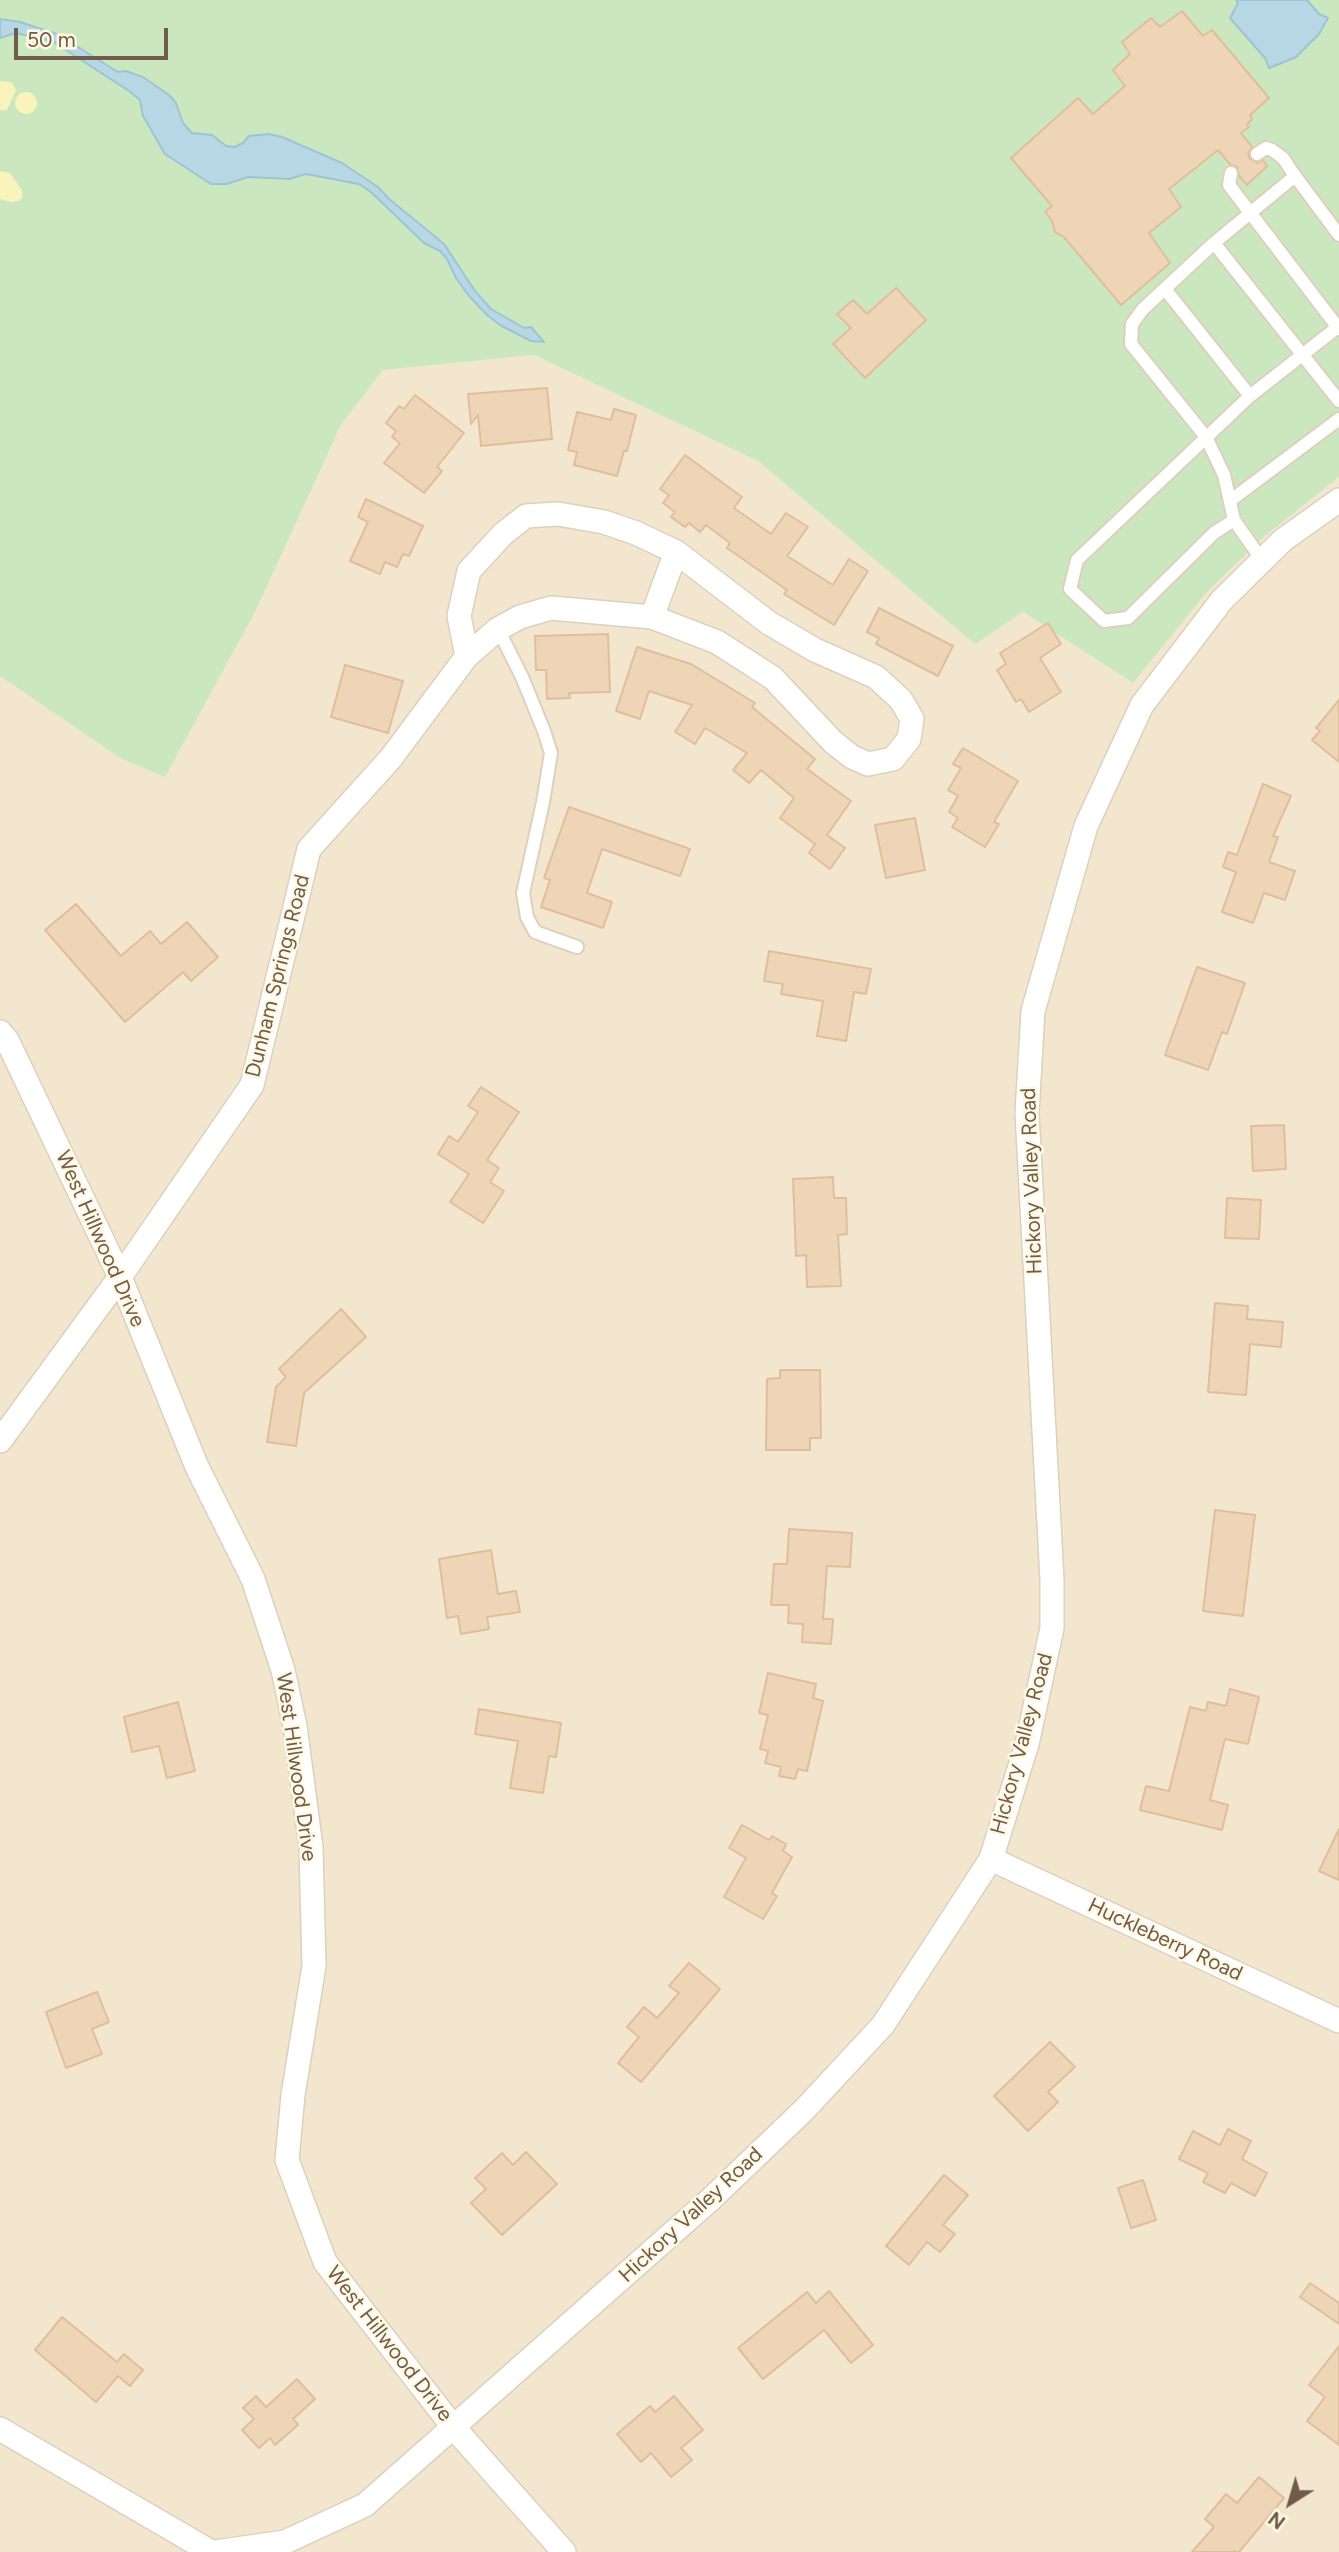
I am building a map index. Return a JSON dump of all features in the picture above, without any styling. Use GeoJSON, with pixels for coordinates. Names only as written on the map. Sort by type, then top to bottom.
{"type":"FeatureCollection","features":[{"type":"Feature","properties":{"kind":"street","name":"Hickory Valley Road"},"geometry":{"type":"LineString","coordinates":[[216,2552],[285,2542],[365,2505],[711,2199],[804,2110],[883,2025],[991,1859],[1027,1744],[1052,1628],[1052,1580],[1027,1113],[1033,1011],[1086,826],[1142,705],[1222,600],[1283,540],[1339,500]]}},
{"type":"Feature","properties":{"kind":"street","name":"Dunham Springs Road"},"geometry":{"type":"LineString","coordinates":[[0,1441],[120,1276],[252,1085],[309,849],[391,758],[467,656],[498,629],[520,617],[551,608],[652,617],[717,642],[773,678],[833,742],[852,757],[868,764],[893,759],[909,738],[912,719],[901,700],[876,677],[815,650],[769,623],[676,552],[636,533],[604,522],[558,514],[526,516],[503,534],[469,571],[459,616],[467,656]]}},
{"type":"Feature","properties":{"kind":"street"},"geometry":{"type":"LineString","coordinates":[[652,617],[676,552]]}},
{"type":"Feature","properties":{"kind":"street","name":"West Hillwood Drive"},"geometry":{"type":"LineString","coordinates":[[0,1032],[8,1040],[120,1276],[197,1467],[253,1579],[283,1670],[295,1726],[311,1847],[314,1966],[293,2095],[287,2160],[325,2262],[454,2428],[564,2552]]}},
{"type":"Feature","properties":{"kind":"street","name":"Huckleberry Road"},"geometry":{"type":"LineString","coordinates":[[991,1859],[1339,2021]]}},
{"type":"Feature","properties":{"kind":"street"},"geometry":{"type":"LineString","coordinates":[[0,2429],[211,2552]]}},
{"type":"Feature","properties":{"kind":"lane"},"geometry":{"type":"LineString","coordinates":[[1257,154],[1266,148],[1283,158],[1339,233]]}},
{"type":"Feature","properties":{"kind":"lane"},"geometry":{"type":"LineString","coordinates":[[1231,173],[1230,184],[1250,213],[1339,327],[1250,396],[1077,560],[1070,589],[1104,621],[1128,618],[1214,533],[1234,520]]}},
{"type":"Feature","properties":{"kind":"lane"},"geometry":{"type":"LineString","coordinates":[[1262,560],[1234,520],[1224,475],[1206,437],[1131,344],[1132,324],[1143,309],[1214,243],[1295,176]]}},
{"type":"Feature","properties":{"kind":"lane"},"geometry":{"type":"LineString","coordinates":[[1214,243],[1339,401]]}},
{"type":"Feature","properties":{"kind":"lane"},"geometry":{"type":"LineString","coordinates":[[1165,289],[1250,396]]}},
{"type":"Feature","properties":{"kind":"lane"},"geometry":{"type":"LineString","coordinates":[[1231,500],[1339,419]]}},
{"type":"Feature","properties":{"kind":"lane"},"geometry":{"type":"LineString","coordinates":[[498,629],[522,677],[551,753],[523,892],[527,917],[536,932],[577,947]]}},
{"type":"Feature","properties":{"kind":"shaded area"},"geometry":{"type":"Polygon","coordinates":[[[534,355],[758,461],[975,643],[1023,612],[1133,683],[1208,591],[1266,535],[1339,477],[1339,2552],[0,2552],[0,676],[120,758],[256,610],[341,425],[383,370],[534,355]]]}},
{"type":"Feature","properties":{"kind":"green space"},"geometry":{"type":"Polygon","coordinates":[[[0,0],[1339,0],[1339,477],[1266,535],[1208,591],[1133,683],[1023,612],[975,644],[758,461],[534,355],[383,370],[341,425],[256,610],[165,777],[120,758],[0,676],[0,0]]]}},
{"type":"Feature","properties":{"kind":"sand"},"geometry":{"type":"Polygon","coordinates":[[[0,81],[11,82],[16,90],[7,110],[0,110],[0,81]]]}},
{"type":"Feature","properties":{"kind":"sand"},"geometry":{"type":"Polygon","coordinates":[[[26,92],[34,95],[37,103],[34,111],[26,114],[18,111],[15,103],[18,95],[26,92]]]}},
{"type":"Feature","properties":{"kind":"sand"},"geometry":{"type":"Polygon","coordinates":[[[0,171],[10,173],[22,190],[22,198],[18,201],[0,199],[0,171]]]}},
{"type":"Feature","properties":{"kind":"water"},"geometry":{"type":"Polygon","coordinates":[[[1236,0],[1307,0],[1319,14],[1328,18],[1319,34],[1296,57],[1269,68],[1265,58],[1230,18],[1238,3],[1236,0]]]}},
{"type":"Feature","properties":{"kind":"water"},"geometry":{"type":"Polygon","coordinates":[[[0,19],[20,22],[57,34],[118,72],[126,71],[143,77],[176,103],[183,123],[192,133],[212,135],[226,146],[235,147],[249,136],[269,134],[342,163],[378,187],[444,244],[475,291],[491,309],[524,328],[531,327],[544,342],[531,341],[487,315],[469,296],[440,251],[424,243],[371,192],[359,184],[306,174],[289,179],[248,177],[227,184],[211,184],[165,154],[143,116],[140,100],[129,91],[52,41],[16,33],[0,38],[0,19]]]}},
{"type":"Feature","properties":{"kind":"building"},"geometry":{"type":"Polygon","coordinates":[[[1182,11],[1203,36],[1212,30],[1269,98],[1250,115],[1252,119],[1247,125],[1249,127],[1241,133],[1252,147],[1248,154],[1250,159],[1257,163],[1263,160],[1267,166],[1247,185],[1239,176],[1237,167],[1230,164],[1218,150],[1169,189],[1181,207],[1149,233],[1170,263],[1121,305],[1064,237],[1055,232],[1045,211],[1052,206],[1011,158],[1078,98],[1093,114],[1125,86],[1113,70],[1130,54],[1122,42],[1151,18],[1160,27],[1182,11]]]}},
{"type":"Feature","properties":{"kind":"building"},"geometry":{"type":"Polygon","coordinates":[[[896,288],[926,320],[865,378],[833,344],[851,328],[837,314],[853,300],[867,314],[896,288]]]}},
{"type":"Feature","properties":{"kind":"building"},"geometry":{"type":"Polygon","coordinates":[[[547,388],[552,439],[481,446],[478,415],[471,424],[468,394],[547,388]]]}},
{"type":"Feature","properties":{"kind":"building"},"geometry":{"type":"Polygon","coordinates":[[[415,395],[464,433],[437,467],[442,471],[424,493],[384,463],[400,443],[392,437],[396,431],[386,423],[399,406],[404,409],[415,395]]]}},
{"type":"Feature","properties":{"kind":"building"},"geometry":{"type":"Polygon","coordinates":[[[614,409],[636,415],[627,451],[624,451],[617,476],[574,465],[577,452],[568,450],[577,412],[611,420],[614,409]]]}},
{"type":"Feature","properties":{"kind":"building"},"geometry":{"type":"Polygon","coordinates":[[[685,455],[742,497],[734,508],[771,534],[786,513],[808,527],[787,556],[833,585],[849,559],[868,571],[834,625],[784,594],[787,590],[727,548],[730,543],[706,525],[700,532],[689,523],[685,527],[671,517],[675,512],[663,503],[669,495],[660,489],[685,455]]]}},
{"type":"Feature","properties":{"kind":"building"},"geometry":{"type":"Polygon","coordinates":[[[366,499],[423,526],[409,556],[403,554],[397,567],[385,562],[380,574],[350,561],[368,522],[358,517],[366,499]]]}},
{"type":"Feature","properties":{"kind":"building"},"geometry":{"type":"Polygon","coordinates":[[[879,608],[953,646],[938,676],[876,644],[879,638],[867,632],[879,608]]]}},
{"type":"Feature","properties":{"kind":"building"},"geometry":{"type":"Polygon","coordinates":[[[1048,623],[1061,644],[1040,658],[1061,692],[1029,712],[1021,699],[1016,702],[997,670],[1006,664],[1000,653],[1048,623]]]}},
{"type":"Feature","properties":{"kind":"building"},"geometry":{"type":"Polygon","coordinates":[[[608,634],[610,692],[569,693],[570,698],[547,699],[546,670],[536,670],[535,636],[608,634]]]}},
{"type":"Feature","properties":{"kind":"building"},"geometry":{"type":"Polygon","coordinates":[[[637,647],[691,664],[755,703],[752,707],[815,759],[807,769],[851,801],[827,835],[845,848],[830,869],[809,853],[815,844],[780,818],[794,798],[761,770],[749,783],[733,770],[747,753],[705,728],[695,744],[675,732],[692,705],[649,691],[640,719],[616,711],[637,647]]]}},
{"type":"Feature","properties":{"kind":"building"},"geometry":{"type":"Polygon","coordinates":[[[345,665],[403,681],[388,733],[331,717],[345,665]]]}},
{"type":"Feature","properties":{"kind":"building"},"geometry":{"type":"Polygon","coordinates":[[[1339,700],[1339,762],[1312,740],[1320,731],[1316,728],[1339,700]]]}},
{"type":"Feature","properties":{"kind":"building"},"geometry":{"type":"Polygon","coordinates":[[[963,748],[1018,781],[994,822],[999,824],[985,847],[952,827],[958,818],[949,812],[958,796],[948,790],[961,768],[953,764],[963,748]]]}},
{"type":"Feature","properties":{"kind":"building"},"geometry":{"type":"Polygon","coordinates":[[[1263,784],[1291,796],[1273,836],[1278,837],[1269,862],[1295,871],[1285,900],[1264,893],[1253,923],[1222,912],[1236,872],[1223,867],[1228,852],[1237,855],[1263,784]]]}},
{"type":"Feature","properties":{"kind":"building"},"geometry":{"type":"Polygon","coordinates":[[[569,807],[690,849],[680,876],[602,849],[587,893],[612,902],[603,928],[541,907],[550,880],[544,878],[569,807]]]}},
{"type":"Feature","properties":{"kind":"building"},"geometry":{"type":"Polygon","coordinates":[[[915,818],[925,870],[886,878],[875,825],[915,818]]]}},
{"type":"Feature","properties":{"kind":"building"},"geometry":{"type":"Polygon","coordinates":[[[76,904],[121,956],[150,931],[161,944],[187,922],[218,957],[191,981],[183,972],[125,1022],[45,930],[76,904]]]}},
{"type":"Feature","properties":{"kind":"building"},"geometry":{"type":"Polygon","coordinates":[[[769,951],[871,969],[866,994],[854,992],[846,1041],[817,1036],[823,1001],[781,994],[783,984],[764,981],[769,951]]]}},
{"type":"Feature","properties":{"kind":"building"},"geometry":{"type":"Polygon","coordinates":[[[1197,967],[1245,983],[1227,1034],[1222,1032],[1208,1070],[1165,1055],[1197,967]]]}},
{"type":"Feature","properties":{"kind":"building"},"geometry":{"type":"Polygon","coordinates":[[[481,1087],[519,1112],[487,1160],[499,1168],[490,1182],[504,1191],[483,1223],[450,1202],[469,1174],[438,1154],[449,1136],[458,1142],[478,1112],[468,1106],[481,1087]]]}},
{"type":"Feature","properties":{"kind":"building"},"geometry":{"type":"Polygon","coordinates":[[[1284,1125],[1286,1169],[1253,1171],[1251,1126],[1284,1125]]]}},
{"type":"Feature","properties":{"kind":"building"},"geometry":{"type":"Polygon","coordinates":[[[833,1177],[834,1198],[846,1198],[847,1234],[838,1235],[841,1286],[807,1287],[806,1255],[796,1256],[793,1179],[833,1177]]]}},
{"type":"Feature","properties":{"kind":"building"},"geometry":{"type":"Polygon","coordinates":[[[1227,1198],[1261,1200],[1259,1239],[1225,1238],[1227,1198]]]}},
{"type":"Feature","properties":{"kind":"building"},"geometry":{"type":"Polygon","coordinates":[[[1215,1303],[1248,1306],[1247,1319],[1283,1322],[1281,1347],[1250,1344],[1246,1395],[1208,1392],[1215,1303]]]}},
{"type":"Feature","properties":{"kind":"building"},"geometry":{"type":"Polygon","coordinates":[[[341,1309],[366,1337],[304,1393],[296,1446],[267,1442],[276,1387],[286,1377],[279,1369],[341,1309]]]}},
{"type":"Feature","properties":{"kind":"building"},"geometry":{"type":"Polygon","coordinates":[[[780,1370],[820,1370],[821,1438],[810,1438],[810,1450],[766,1450],[767,1379],[780,1378],[780,1370]]]}},
{"type":"Feature","properties":{"kind":"building"},"geometry":{"type":"Polygon","coordinates":[[[1215,1510],[1255,1515],[1243,1616],[1203,1611],[1215,1510]]]}},
{"type":"Feature","properties":{"kind":"building"},"geometry":{"type":"Polygon","coordinates":[[[789,1529],[852,1533],[850,1567],[827,1566],[823,1619],[833,1619],[831,1644],[802,1642],[803,1624],[788,1623],[789,1605],[771,1605],[774,1564],[787,1564],[789,1529]]]}},
{"type":"Feature","properties":{"kind":"building"},"geometry":{"type":"Polygon","coordinates":[[[491,1550],[498,1594],[516,1591],[520,1612],[487,1617],[489,1629],[461,1634],[458,1616],[447,1618],[439,1559],[491,1550]]]}},
{"type":"Feature","properties":{"kind":"building"},"geometry":{"type":"Polygon","coordinates":[[[768,1673],[816,1684],[813,1698],[823,1701],[807,1771],[798,1769],[795,1779],[779,1776],[781,1767],[765,1763],[768,1751],[760,1749],[768,1715],[759,1713],[768,1673]]]}},
{"type":"Feature","properties":{"kind":"building"},"geometry":{"type":"Polygon","coordinates":[[[1230,1689],[1259,1697],[1248,1744],[1225,1739],[1210,1800],[1228,1805],[1222,1830],[1140,1810],[1146,1786],[1169,1791],[1190,1707],[1206,1711],[1208,1702],[1226,1706],[1230,1689]]]}},
{"type":"Feature","properties":{"kind":"building"},"geometry":{"type":"Polygon","coordinates":[[[178,1702],[195,1771],[167,1778],[159,1746],[132,1752],[124,1717],[178,1702]]]}},
{"type":"Feature","properties":{"kind":"building"},"geometry":{"type":"Polygon","coordinates":[[[479,1709],[561,1723],[556,1757],[549,1756],[543,1793],[510,1788],[518,1741],[475,1734],[479,1709]]]}},
{"type":"Feature","properties":{"kind":"building"},"geometry":{"type":"Polygon","coordinates":[[[742,1825],[769,1840],[772,1836],[786,1844],[783,1851],[792,1857],[772,1893],[777,1896],[763,1919],[724,1897],[746,1858],[729,1848],[742,1825]]]}},
{"type":"Feature","properties":{"kind":"building"},"geometry":{"type":"Polygon","coordinates":[[[1339,1829],[1339,1880],[1319,1871],[1339,1829]]]}},
{"type":"Feature","properties":{"kind":"building"},"geometry":{"type":"Polygon","coordinates":[[[689,1963],[720,1989],[641,2082],[618,2063],[639,2037],[627,2027],[644,2007],[657,2018],[679,1993],[669,1986],[689,1963]]]}},
{"type":"Feature","properties":{"kind":"building"},"geometry":{"type":"Polygon","coordinates":[[[97,1992],[109,2022],[92,2029],[102,2054],[66,2068],[46,2012],[97,1992]]]}},
{"type":"Feature","properties":{"kind":"building"},"geometry":{"type":"Polygon","coordinates":[[[1050,2042],[1075,2067],[1048,2092],[1058,2102],[1028,2131],[994,2096],[1050,2042]]]}},
{"type":"Feature","properties":{"kind":"building"},"geometry":{"type":"Polygon","coordinates":[[[1228,2129],[1251,2141],[1242,2159],[1267,2173],[1255,2196],[1231,2183],[1225,2193],[1203,2182],[1208,2173],[1179,2159],[1193,2131],[1220,2145],[1228,2129]]]}},
{"type":"Feature","properties":{"kind":"building"},"geometry":{"type":"Polygon","coordinates":[[[526,2152],[557,2184],[502,2235],[471,2203],[486,2189],[475,2178],[502,2153],[513,2165],[526,2152]]]}},
{"type":"Feature","properties":{"kind":"building"},"geometry":{"type":"Polygon","coordinates":[[[944,2175],[968,2195],[943,2225],[955,2234],[940,2252],[927,2242],[909,2265],[886,2246],[944,2175]]]}},
{"type":"Feature","properties":{"kind":"building"},"geometry":{"type":"Polygon","coordinates":[[[1143,2180],[1156,2220],[1131,2228],[1118,2188],[1143,2180]]]}},
{"type":"Feature","properties":{"kind":"building"},"geometry":{"type":"Polygon","coordinates":[[[1310,2283],[1339,2303],[1339,2324],[1300,2297],[1310,2283]]]}},
{"type":"Feature","properties":{"kind":"building"},"geometry":{"type":"Polygon","coordinates":[[[829,2291],[873,2345],[851,2363],[824,2330],[763,2379],[738,2348],[807,2292],[816,2303],[829,2291]]]}},
{"type":"Feature","properties":{"kind":"building"},"geometry":{"type":"Polygon","coordinates":[[[62,2317],[117,2362],[124,2354],[143,2370],[130,2386],[118,2376],[96,2402],[35,2350],[62,2317]]]}},
{"type":"Feature","properties":{"kind":"building"},"geometry":{"type":"Polygon","coordinates":[[[1339,2346],[1339,2445],[1307,2421],[1325,2397],[1309,2385],[1339,2346]]]}},
{"type":"Feature","properties":{"kind":"building"},"geometry":{"type":"Polygon","coordinates":[[[297,2379],[315,2399],[293,2419],[298,2425],[275,2445],[270,2438],[259,2448],[242,2430],[254,2419],[243,2408],[256,2396],[266,2407],[297,2379]]]}},
{"type":"Feature","properties":{"kind":"building"},"geometry":{"type":"Polygon","coordinates":[[[674,2396],[703,2430],[681,2448],[692,2460],[671,2477],[651,2453],[641,2462],[617,2434],[650,2406],[655,2412],[674,2396]]]}},
{"type":"Feature","properties":{"kind":"building"},"geometry":{"type":"Polygon","coordinates":[[[1259,2477],[1284,2498],[1239,2552],[1192,2552],[1214,2527],[1205,2519],[1226,2494],[1237,2503],[1259,2477]]]}}]}
